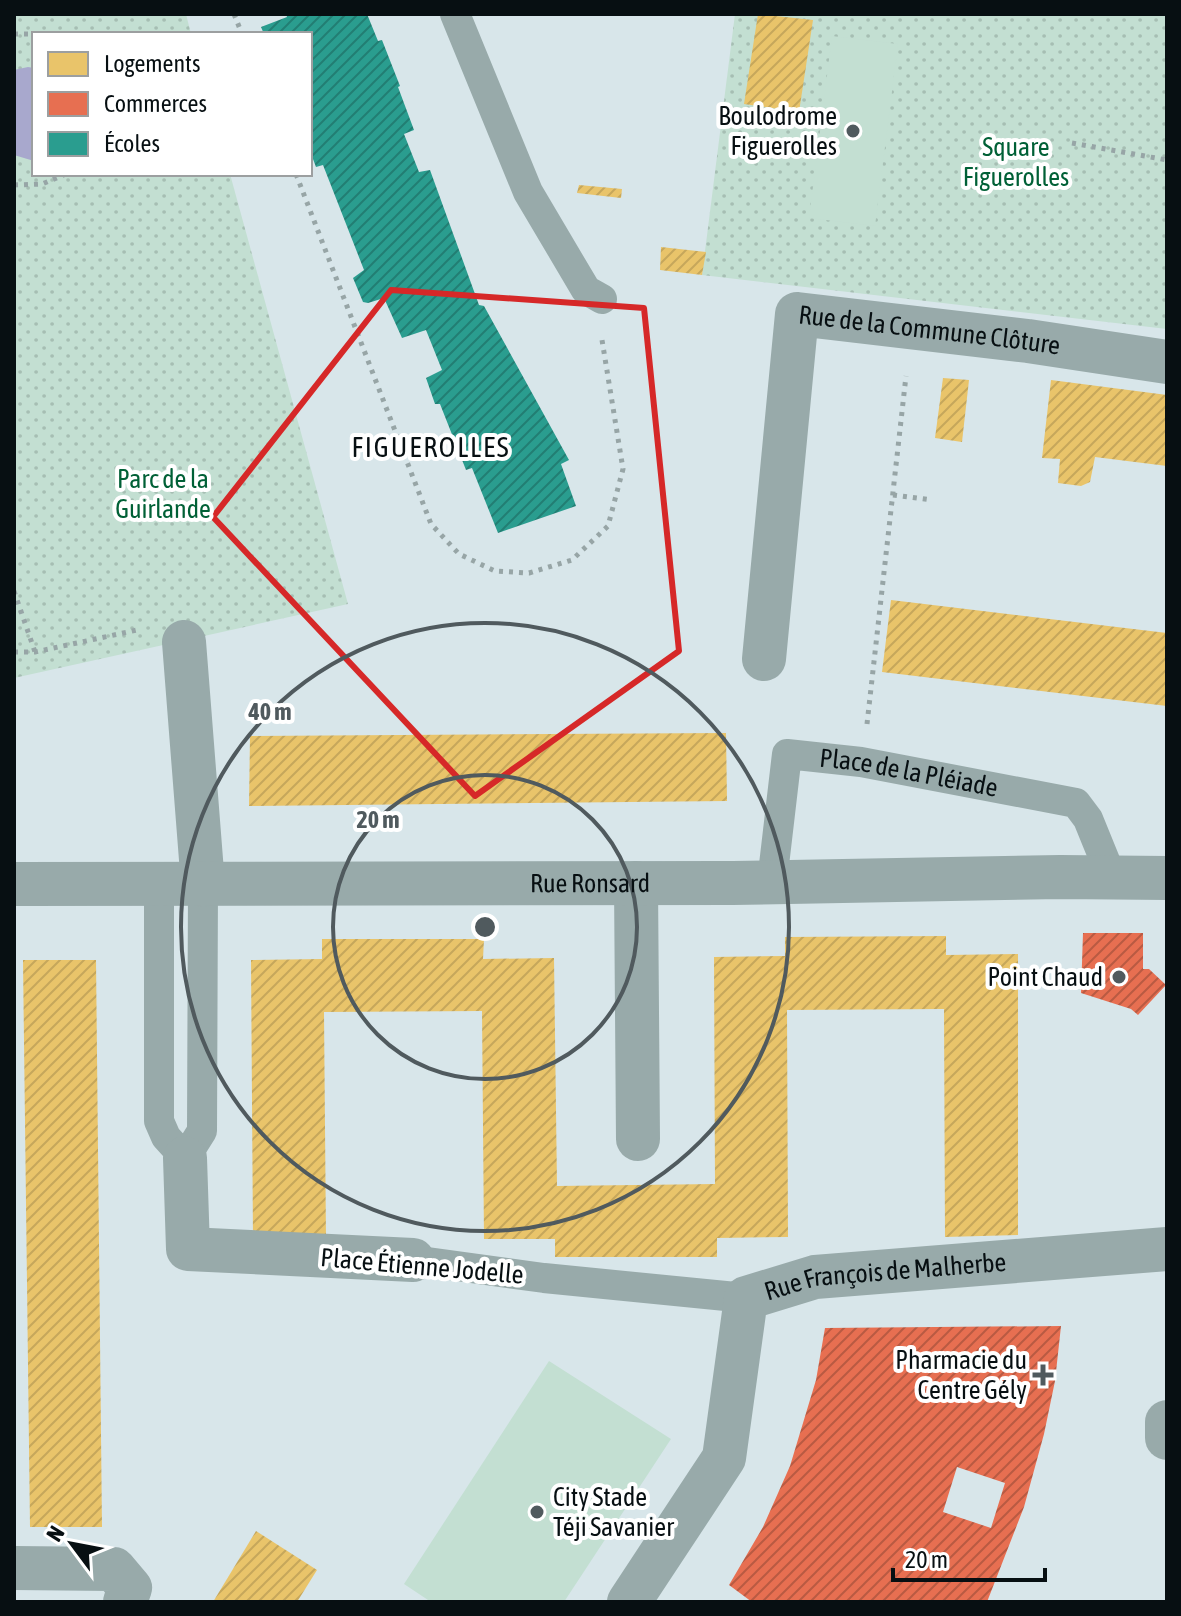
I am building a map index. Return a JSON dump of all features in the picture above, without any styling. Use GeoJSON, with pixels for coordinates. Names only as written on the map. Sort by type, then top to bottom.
{"type":"FeatureCollection","features":[{"type":"Feature","properties":{"kind":"street","name":"Rue de la Commune Clôture"},"geometry":{"type":"LineString","coordinates":[[764,659],[797,314],[1167,362]]}},
{"type":"Feature","properties":{"kind":"street"},"geometry":{"type":"LineString","coordinates":[[184,642],[203,885]]}},
{"type":"Feature","properties":{"kind":"street","name":"Rue Ronsard"},"geometry":{"type":"LineString","coordinates":[[14,884],[1167,878]]}},
{"type":"Feature","properties":{"kind":"street"},"geometry":{"type":"LineString","coordinates":[[636,883],[638,1139]]}},
{"type":"Feature","properties":{"kind":"street","name":"Place Étienne Jodelle"},"geometry":{"type":"LineString","coordinates":[[185,1158],[188,1249],[413,1260]]}},
{"type":"Feature","properties":{"kind":"street","name":"Rue François de Malherbe"},"geometry":{"type":"LineString","coordinates":[[629,1602],[724,1458],[746,1298],[815,1277],[1167,1249]]}},
{"type":"Feature","properties":{"kind":"street"},"geometry":{"type":"LineString","coordinates":[[1167,1425],[1167,1438]]}},
{"type":"Feature","properties":{"kind":"street"},"geometry":{"type":"LineString","coordinates":[[14,1568],[114,1569],[130,1588],[125,1602]]}},
{"type":"Feature","properties":{"kind":"lane"},"geometry":{"type":"LineString","coordinates":[[455,14],[528,192],[586,290],[602,299]]}},
{"type":"Feature","properties":{"kind":"lane","name":"Place de la Pléiade"},"geometry":{"type":"LineString","coordinates":[[772,882],[787,754],[861,762],[1076,803],[1088,819],[1112,878]]}},
{"type":"Feature","properties":{"kind":"lane"},"geometry":{"type":"LineString","coordinates":[[159,885],[159,1121],[166,1137],[185,1158]]}},
{"type":"Feature","properties":{"kind":"lane","name":"Place Étienne Jodelle"},"geometry":{"type":"LineString","coordinates":[[185,1158],[202,1131],[203,885]]}},
{"type":"Feature","properties":{"kind":"lane","name":"Place Étienne Jodelle"},"geometry":{"type":"LineString","coordinates":[[413,1260],[544,1278],[746,1298]]}},
{"type":"Feature","properties":{"kind":"path"},"geometry":{"type":"LineString","coordinates":[[1072,143],[1167,160]]}},
{"type":"Feature","properties":{"kind":"path"},"geometry":{"type":"LineString","coordinates":[[14,185],[42,184],[61,176]]}},
{"type":"Feature","properties":{"kind":"path"},"geometry":{"type":"LineString","coordinates":[[297,176],[431,524],[459,554],[495,571],[529,573],[572,560],[608,526],[623,469],[601,329],[602,299]]}},
{"type":"Feature","properties":{"kind":"path"},"geometry":{"type":"LineString","coordinates":[[861,762],[912,327]]}},
{"type":"Feature","properties":{"kind":"path"},"geometry":{"type":"LineString","coordinates":[[893,495],[932,500]]}},
{"type":"Feature","properties":{"kind":"path"},"geometry":{"type":"LineString","coordinates":[[14,591],[35,652]]}},
{"type":"Feature","properties":{"kind":"path"},"geometry":{"type":"LineString","coordinates":[[14,652],[35,652],[180,621],[184,642]]}},
{"type":"Feature","properties":{"kind":"highlighted area"},"geometry":{"type":"Polygon","coordinates":[[[391,290],[644,308],[679,651],[475,796],[213,517],[391,290]]]}},
{"type":"Feature","properties":{"kind":"green space","name":"Parc de la Guirlande"},"geometry":{"type":"Polygon","coordinates":[[[14,14],[186,14],[190,32],[32,32],[32,176],[231,176],[348,604],[14,678],[14,14]]]}},
{"type":"Feature","properties":{"kind":"green space","name":"Square Figuerolles"},"geometry":{"type":"Polygon","coordinates":[[[735,14],[1167,14],[1167,329],[702,275],[735,14]]]}},
{"type":"Feature","properties":{"kind":"green space","name":"Boulodrome Figuerolles"},"geometry":{"type":"Polygon","coordinates":[[[832,36],[898,44],[875,226],[809,218],[832,36]]]}},
{"type":"Feature","properties":{"kind":"green space","name":"City Stade Téji Savanier"},"geometry":{"type":"Polygon","coordinates":[[[549,1361],[671,1439],[564,1602],[431,1602],[404,1584],[549,1361]]]}},
{"type":"Feature","properties":{"kind":"water"},"geometry":{"type":"Polygon","coordinates":[[[32,68],[32,160],[14,155],[14,70],[32,68]]]}},
{"type":"Feature","properties":{"kind":"building: Logements"},"geometry":{"type":"Polygon","coordinates":[[[758,14],[813,20],[799,112],[744,104],[758,14]]]}},
{"type":"Feature","properties":{"kind":"building: Logements"},"geometry":{"type":"Polygon","coordinates":[[[579,185],[622,189],[621,198],[577,193],[579,185]]]}},
{"type":"Feature","properties":{"kind":"building: Logements"},"geometry":{"type":"Polygon","coordinates":[[[661,247],[706,252],[702,275],[660,270],[661,247]]]}},
{"type":"Feature","properties":{"kind":"building: Logements"},"geometry":{"type":"Polygon","coordinates":[[[943,378],[969,380],[962,442],[935,438],[943,378]]]}},
{"type":"Feature","properties":{"kind":"building: Logements"},"geometry":{"type":"Polygon","coordinates":[[[1051,380],[1167,395],[1167,466],[1095,457],[1090,482],[1081,486],[1058,483],[1060,459],[1042,458],[1051,380]]]}},
{"type":"Feature","properties":{"kind":"building: Logements"},"geometry":{"type":"Polygon","coordinates":[[[891,600],[1167,633],[1167,706],[882,672],[891,600]]]}},
{"type":"Feature","properties":{"kind":"building: Logements"},"geometry":{"type":"Polygon","coordinates":[[[726,733],[727,801],[249,806],[250,736],[726,733]]]}},
{"type":"Feature","properties":{"kind":"building: Logements"},"geometry":{"type":"Polygon","coordinates":[[[946,936],[946,955],[1018,954],[1018,1235],[945,1237],[944,1009],[787,1010],[788,1237],[717,1238],[717,1257],[555,1257],[555,1239],[484,1239],[482,1011],[324,1012],[326,1240],[253,1240],[251,960],[322,959],[322,939],[484,939],[483,959],[554,958],[557,1186],[715,1184],[714,957],[785,956],[785,937],[946,936]]]}},
{"type":"Feature","properties":{"kind":"building: Logements"},"geometry":{"type":"Polygon","coordinates":[[[23,960],[96,960],[102,1527],[30,1527],[23,960]]]}},
{"type":"Feature","properties":{"kind":"building: Logements"},"geometry":{"type":"Polygon","coordinates":[[[256,1531],[317,1570],[297,1602],[213,1602],[256,1531]]]}},
{"type":"Feature","properties":{"kind":"building: Commerces","name":"Point Chaud"},"geometry":{"type":"Polygon","coordinates":[[[1083,933],[1143,933],[1143,969],[1149,969],[1166,985],[1138,1015],[1131,1009],[1081,993],[1083,933]]]}},
{"type":"Feature","properties":{"kind":"building: Commerces"},"geometry":{"type":"Polygon","coordinates":[[[1061,1326],[1055,1381],[1044,1434],[1024,1507],[987,1602],[752,1602],[729,1585],[763,1527],[790,1466],[816,1380],[825,1328],[1061,1326]],[[957,1467],[943,1512],[991,1528],[1005,1483],[957,1467]]]}},
{"type":"Feature","properties":{"kind":"building: Écoles"},"geometry":{"type":"Polygon","coordinates":[[[286,14],[367,14],[378,41],[382,40],[400,86],[414,130],[404,134],[419,172],[430,170],[479,305],[484,306],[569,460],[561,464],[576,506],[498,533],[472,468],[466,470],[440,404],[435,404],[426,378],[442,370],[426,330],[402,338],[384,298],[363,302],[353,278],[364,270],[323,165],[316,167],[312,156],[312,32],[263,32],[261,27],[287,17],[286,14]]]}},
{"type":"Feature","properties":{"kind":"place","name":"Boulodrome Figuerolles"},"geometry":{"type":"Point","coordinates":[853,131]}},
{"type":"Feature","properties":{"kind":"place","name":"Point Chaud"},"geometry":{"type":"Point","coordinates":[1119,977]}},
{"type":"Feature","properties":{"kind":"place","name":"Pharmacie du Centre Gély"},"geometry":{"type":"Point","coordinates":[1043,1375]}},
{"type":"Feature","properties":{"kind":"place","name":"City Stade Téji Savanier"},"geometry":{"type":"Point","coordinates":[537,1512]}},
{"type":"Feature","properties":{"kind":"district","name":"FIGUEROLLES"},"geometry":{"type":"Point","coordinates":[431,447]}}]}
